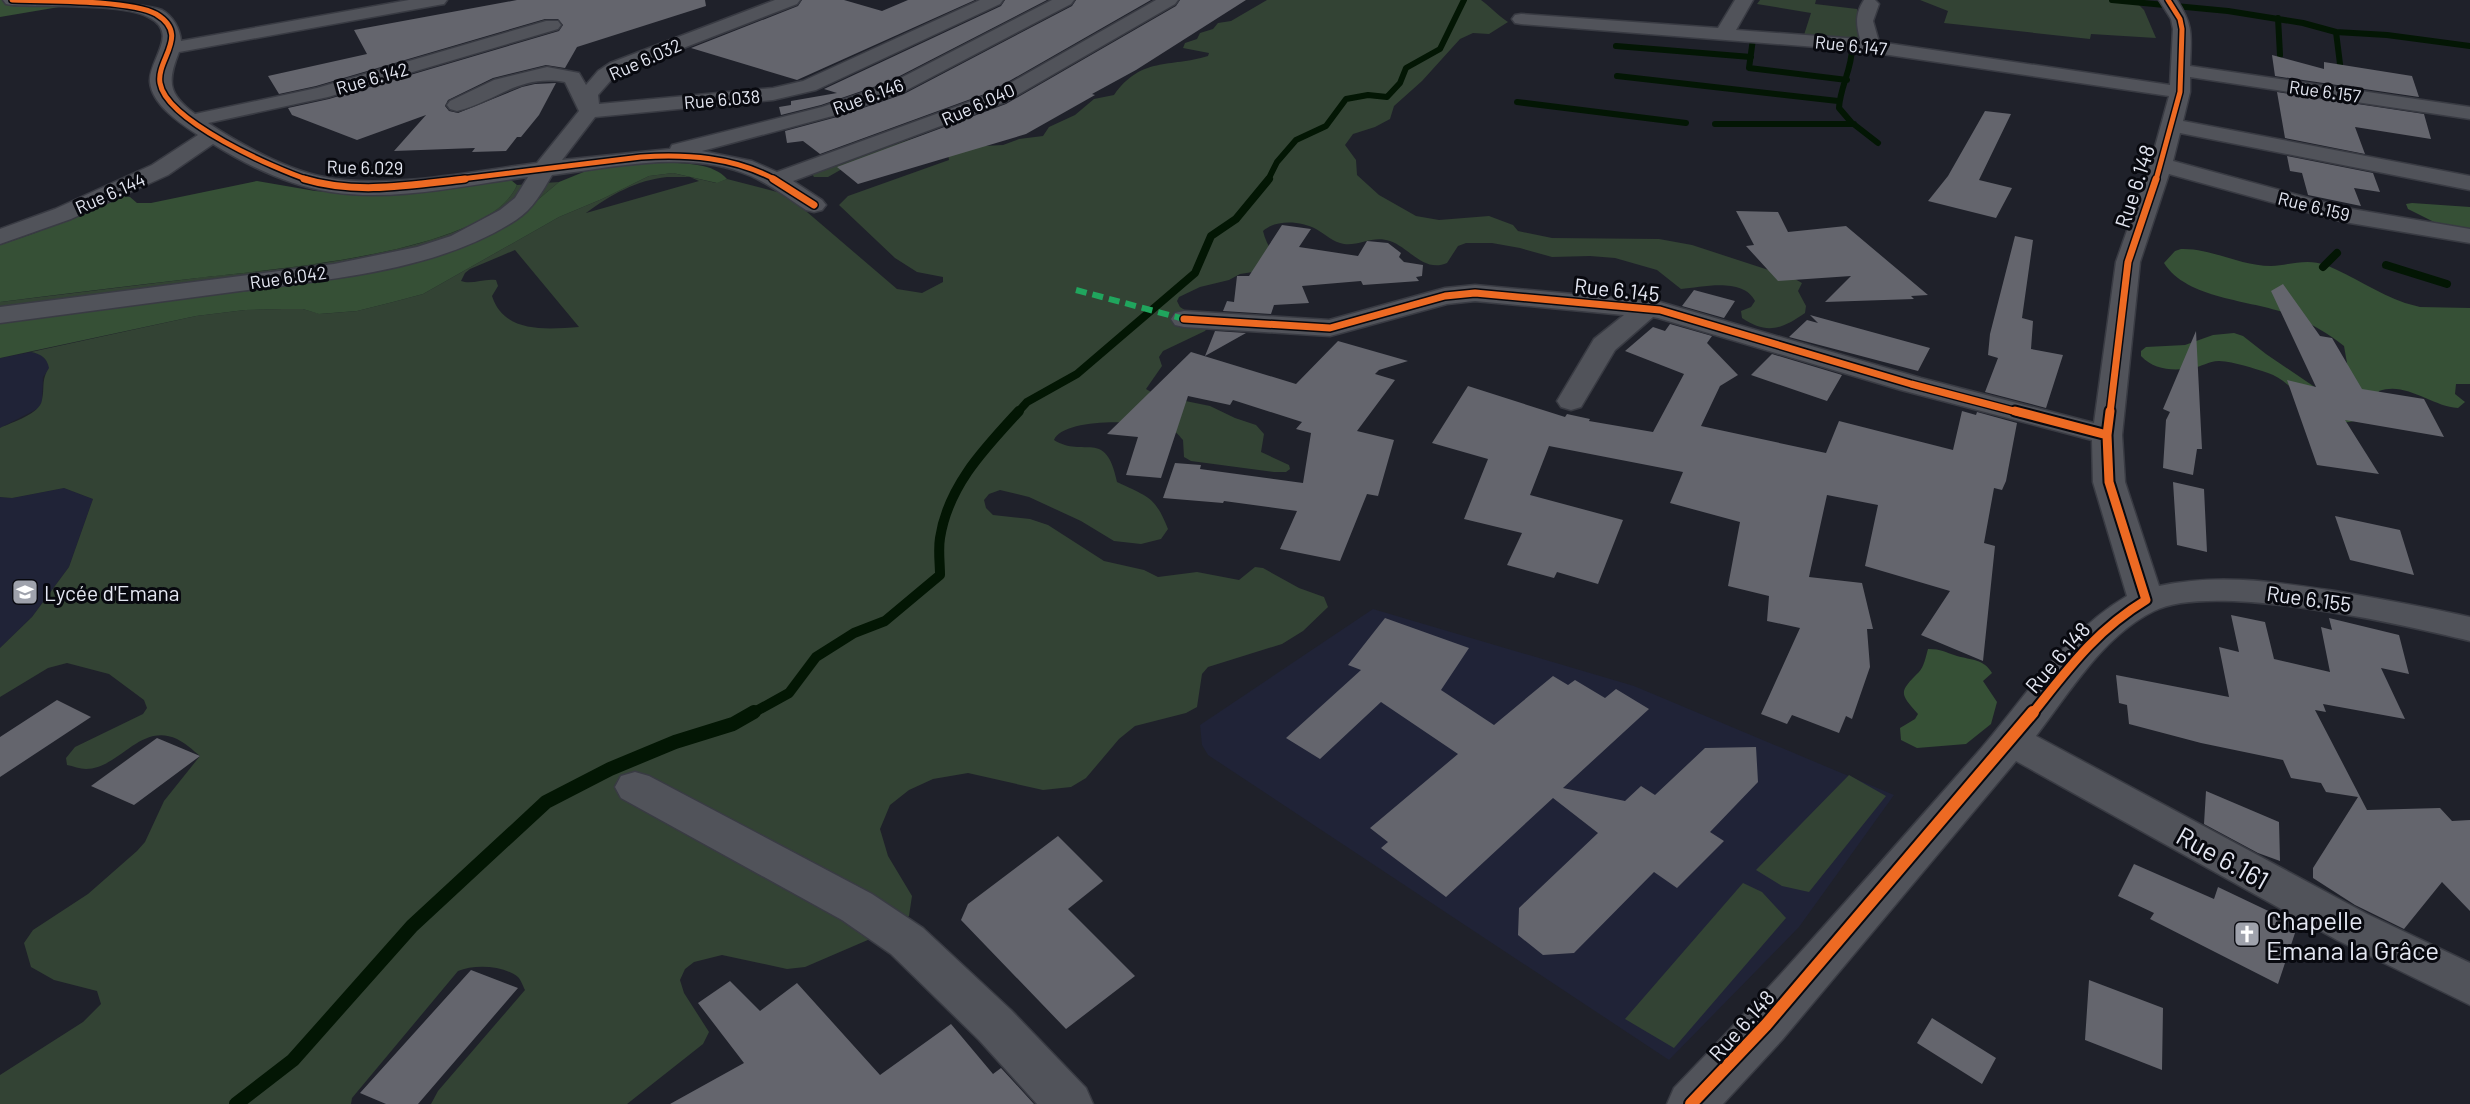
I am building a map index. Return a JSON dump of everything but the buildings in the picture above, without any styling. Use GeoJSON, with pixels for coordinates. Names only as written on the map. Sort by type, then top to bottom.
{"type":"FeatureCollection","features":[{"type":"Feature","properties":{"kind":"street"},"geometry":{"type":"LineString","coordinates":[[12,0],[108,1],[137,7],[158,15],[173,36],[171,48],[438,0]]}},
{"type":"Feature","properties":{"kind":"street","name":"Rue 6.032"},"geometry":{"type":"LineString","coordinates":[[545,168],[589,111],[588,94],[605,75],[617,67],[791,0]]}},
{"type":"Feature","properties":{"kind":"street","name":"Rue 6.038"},"geometry":{"type":"LineString","coordinates":[[589,111],[773,94],[809,86],[852,68],[994,0]]}},
{"type":"Feature","properties":{"kind":"street","name":"Rue 6.146"},"geometry":{"type":"LineString","coordinates":[[657,156],[829,111],[896,88],[1065,0]]}},
{"type":"Feature","properties":{"kind":"street","name":"Rue 6.040"},"geometry":{"type":"LineString","coordinates":[[776,180],[960,114],[998,98],[1169,0]]}},
{"type":"Feature","properties":{"kind":"street"},"geometry":{"type":"LineString","coordinates":[[1724,34],[1744,0]]}},
{"type":"Feature","properties":{"kind":"street"},"geometry":{"type":"LineString","coordinates":[[1870,4],[1864,21],[1870,46]]}},
{"type":"Feature","properties":{"kind":"street","name":"Rue 6.148"},"geometry":{"type":"LineString","coordinates":[[1698,1102],[2011,740],[2089,643],[2121,615],[2146,600],[2109,482],[2107,435],[2128,262],[2161,165],[2179,81],[2182,29],[2172,5]]}},
{"type":"Feature","properties":{"kind":"street"},"geometry":{"type":"LineString","coordinates":[[1588,10],[1603,25]]}},
{"type":"Feature","properties":{"kind":"street","name":"Rue 6.147"},"geometry":{"type":"LineString","coordinates":[[1521,19],[1870,46],[2179,81]]}},
{"type":"Feature","properties":{"kind":"street","name":"Rue 6.142"},"geometry":{"type":"LineString","coordinates":[[190,121],[321,93],[552,25]]}},
{"type":"Feature","properties":{"kind":"street","name":"Rue 6.029"},"geometry":{"type":"LineString","coordinates":[[171,48],[160,82],[163,92],[190,121],[270,167],[295,177],[332,185],[388,188],[657,156],[728,162],[757,171],[776,180],[814,205]]}},
{"type":"Feature","properties":{"kind":"street"},"geometry":{"type":"LineString","coordinates":[[852,68],[960,114]]}},
{"type":"Feature","properties":{"kind":"street"},"geometry":{"type":"LineString","coordinates":[[458,105],[501,84],[547,73],[572,77],[589,111]]}},
{"type":"Feature","properties":{"kind":"street","name":"Rue 6.157"},"geometry":{"type":"LineString","coordinates":[[2179,81],[2470,113]]}},
{"type":"Feature","properties":{"kind":"street"},"geometry":{"type":"LineString","coordinates":[[2171,125],[2470,183]]}},
{"type":"Feature","properties":{"kind":"street","name":"Rue 6.144"},"geometry":{"type":"LineString","coordinates":[[0,237],[63,214],[160,170],[213,134]]}},
{"type":"Feature","properties":{"kind":"street","name":"Rue 6.159"},"geometry":{"type":"LineString","coordinates":[[2161,165],[2344,215],[2470,236]]}},
{"type":"Feature","properties":{"kind":"street","name":"Rue 6.042"},"geometry":{"type":"LineString","coordinates":[[0,315],[334,271],[422,253],[460,241],[508,215],[524,202],[545,168]]}},
{"type":"Feature","properties":{"kind":"street","name":"Rue 6.145"},"geometry":{"type":"LineString","coordinates":[[1184,319],[1330,328],[1445,296],[1475,293],[1660,310],[1911,384],[2107,435]]}},
{"type":"Feature","properties":{"kind":"street"},"geometry":{"type":"LineString","coordinates":[[1571,401],[1604,345],[1647,309]]}},
{"type":"Feature","properties":{"kind":"street","name":"Rue 6.155"},"geometry":{"type":"LineString","coordinates":[[2146,600],[2184,592],[2262,591],[2393,612],[2470,629]]}},
{"type":"Feature","properties":{"kind":"street","name":"Rue 6.161"},"geometry":{"type":"LineString","coordinates":[[2011,740],[2352,927],[2470,985]]}},
{"type":"Feature","properties":{"kind":"street"},"geometry":{"type":"LineString","coordinates":[[635,787],[857,907],[907,941],[995,1026],[1069,1104]]}},
{"type":"Feature","properties":{"kind":"shaded area"},"geometry":{"type":"Polygon","coordinates":[[[31,352],[40,354],[48,362],[50,368],[43,377],[42,401],[39,408],[0,428],[0,358],[31,352]]]}},
{"type":"Feature","properties":{"kind":"shaded area","name":"Lycée d'Emana"},"geometry":{"type":"Polygon","coordinates":[[[64,488],[93,499],[69,567],[32,617],[0,648],[0,497],[12,498],[64,488]]]}},
{"type":"Feature","properties":{"kind":"shaded area"},"geometry":{"type":"Polygon","coordinates":[[[1373,609],[1634,686],[1894,795],[1799,927],[1669,1060],[1208,755],[1202,745],[1200,725],[1373,609]]]}},
{"type":"Feature","properties":{"kind":"green space"},"geometry":{"type":"Polygon","coordinates":[[[0,0],[78,0],[65,6],[0,17],[0,0]]]}},
{"type":"Feature","properties":{"kind":"green space"},"geometry":{"type":"Polygon","coordinates":[[[1267,0],[1481,0],[1508,22],[1489,34],[1473,33],[1460,39],[1422,81],[1394,106],[1390,119],[1353,134],[1345,145],[1356,160],[1357,175],[1379,195],[1416,216],[1439,220],[1489,216],[1513,225],[1518,231],[1552,238],[1659,239],[1692,245],[1802,283],[1798,291],[1806,306],[1805,313],[1782,326],[1759,327],[1742,318],[1741,311],[1751,307],[1755,301],[1741,289],[1722,285],[1681,289],[1657,270],[1615,258],[1552,257],[1492,243],[1466,243],[1458,246],[1447,263],[1431,265],[1397,244],[1384,239],[1344,244],[1303,224],[1289,222],[1268,227],[1263,231],[1278,268],[1240,274],[1229,280],[1200,287],[1179,297],[1177,301],[1180,307],[1209,326],[1205,331],[1163,351],[1159,357],[1162,366],[1146,389],[1156,395],[1210,406],[1256,425],[1264,434],[1261,452],[1289,465],[1290,469],[1286,472],[1274,472],[1191,461],[1184,457],[1183,440],[1173,431],[1147,424],[1110,422],[1074,427],[1061,432],[1054,440],[1065,445],[1093,448],[1107,455],[1117,482],[1149,499],[1159,510],[1168,529],[1161,539],[1141,544],[1114,541],[1081,521],[1029,497],[1000,490],[989,494],[984,500],[986,508],[993,515],[1030,519],[1048,525],[1104,561],[1144,570],[1158,577],[1197,572],[1239,580],[1255,567],[1263,568],[1299,588],[1324,597],[1328,607],[1303,631],[1282,644],[1208,667],[1202,674],[1197,707],[1186,713],[1135,726],[1119,739],[1086,778],[1071,787],[1043,790],[968,773],[933,779],[909,790],[890,805],[880,829],[888,856],[912,896],[909,916],[884,933],[805,967],[787,969],[722,955],[694,962],[685,969],[680,980],[684,993],[709,1032],[703,1044],[627,1104],[431,1104],[438,1091],[525,990],[519,978],[512,973],[497,968],[480,967],[458,971],[352,1098],[351,1104],[0,1104],[0,1075],[83,1022],[101,1004],[97,991],[54,980],[31,967],[24,943],[33,930],[88,894],[137,851],[145,842],[164,801],[200,756],[177,739],[164,735],[141,741],[98,767],[84,769],[67,765],[66,758],[75,747],[143,714],[147,708],[144,700],[109,674],[67,663],[48,668],[0,697],[0,648],[32,617],[69,567],[93,499],[64,488],[12,498],[0,497],[0,428],[31,413],[40,405],[45,376],[49,368],[43,357],[31,352],[196,316],[245,310],[303,309],[320,314],[357,311],[423,294],[559,217],[649,176],[673,173],[716,183],[727,179],[781,193],[800,206],[897,289],[922,293],[943,282],[943,277],[917,272],[895,258],[839,205],[848,196],[949,160],[948,154],[842,169],[828,177],[814,177],[812,174],[831,165],[943,129],[984,146],[1003,145],[1019,139],[1043,136],[1049,127],[1075,115],[1094,99],[1114,95],[1135,74],[1157,65],[1208,56],[1209,53],[1183,48],[1185,43],[1197,39],[1200,33],[1213,29],[1218,23],[1231,21],[1267,0]],[[667,177],[645,181],[624,189],[586,213],[699,181],[690,177],[667,177]],[[515,250],[470,269],[461,281],[496,280],[498,286],[492,296],[506,317],[516,323],[541,328],[579,327],[515,250]]]}},
{"type":"Feature","properties":{"kind":"green space"},"geometry":{"type":"Polygon","coordinates":[[[1760,0],[1816,0],[1815,4],[1857,9],[1859,39],[1804,35],[1811,13],[1757,4],[1760,0]]]}},
{"type":"Feature","properties":{"kind":"green space"},"geometry":{"type":"Polygon","coordinates":[[[1920,0],[2134,0],[2144,10],[2156,38],[2091,34],[2090,39],[1944,23],[1948,11],[1920,0]]]}},
{"type":"Feature","properties":{"kind":"green space"},"geometry":{"type":"Polygon","coordinates":[[[666,162],[707,167],[727,179],[717,183],[673,173],[649,176],[559,217],[423,294],[357,311],[319,314],[303,309],[245,310],[196,316],[0,358],[0,317],[362,271],[509,224],[559,182],[586,171],[627,164],[666,162]]]}},
{"type":"Feature","properties":{"kind":"green space"},"geometry":{"type":"Polygon","coordinates":[[[511,180],[517,185],[497,209],[463,228],[419,243],[316,264],[0,302],[0,245],[35,233],[123,196],[130,197],[137,203],[151,203],[257,181],[315,191],[347,193],[511,180]]]}},
{"type":"Feature","properties":{"kind":"green space"},"geometry":{"type":"Polygon","coordinates":[[[559,182],[509,224],[423,256],[0,317],[0,302],[316,264],[418,244],[463,228],[497,209],[517,185],[559,182]]]}},
{"type":"Feature","properties":{"kind":"green space"},"geometry":{"type":"Polygon","coordinates":[[[2406,204],[2470,207],[2470,240],[2408,209],[2406,204]]]}},
{"type":"Feature","properties":{"kind":"green space"},"geometry":{"type":"Polygon","coordinates":[[[2181,249],[2204,251],[2260,265],[2319,263],[2405,303],[2420,307],[2470,308],[2470,384],[2456,384],[2455,394],[2465,402],[2458,408],[2438,403],[2409,391],[2389,389],[2379,391],[2374,408],[2362,417],[2354,421],[2341,422],[2330,419],[2319,412],[2278,378],[2250,367],[2219,361],[2178,369],[2158,367],[2146,361],[2141,356],[2141,351],[2146,347],[2185,345],[2213,335],[2234,333],[2243,336],[2325,394],[2353,397],[2344,346],[2319,329],[2291,315],[2222,297],[2188,285],[2164,263],[2175,251],[2181,249]]]}},
{"type":"Feature","properties":{"kind":"green space"},"geometry":{"type":"Polygon","coordinates":[[[1928,649],[1940,650],[1977,661],[1989,668],[1992,673],[1983,681],[1997,702],[1991,724],[1966,744],[1917,748],[1901,740],[1900,728],[1915,719],[1918,714],[1907,701],[1905,689],[1921,670],[1928,649]]]}},
{"type":"Feature","properties":{"kind":"green space"},"geometry":{"type":"Polygon","coordinates":[[[1849,775],[1886,796],[1809,892],[1782,886],[1756,870],[1849,775]]]}},
{"type":"Feature","properties":{"kind":"green space"},"geometry":{"type":"Polygon","coordinates":[[[1743,883],[1762,892],[1786,918],[1674,1048],[1625,1019],[1743,883]]]}},
{"type":"Feature","properties":{"kind":"waterway"},"geometry":{"type":"LineString","coordinates":[[1268,180],[1277,162],[1296,140],[1326,126],[1346,99],[1368,95],[1387,97],[1400,83],[1406,68],[1440,49],[1464,0]]}},
{"type":"Feature","properties":{"kind":"waterway"},"geometry":{"type":"LineString","coordinates":[[2112,0],[2228,11],[2278,19]]}},
{"type":"Feature","properties":{"kind":"waterway"},"geometry":{"type":"LineString","coordinates":[[2278,19],[2336,32]]}},
{"type":"Feature","properties":{"kind":"waterway"},"geometry":{"type":"LineString","coordinates":[[2278,19],[2280,55]]}},
{"type":"Feature","properties":{"kind":"waterway"},"geometry":{"type":"LineString","coordinates":[[2336,32],[2387,35],[2470,46]]}},
{"type":"Feature","properties":{"kind":"waterway"},"geometry":{"type":"LineString","coordinates":[[2336,32],[2340,64]]}},
{"type":"Feature","properties":{"kind":"waterway"},"geometry":{"type":"LineString","coordinates":[[1751,57],[1753,39]]}},
{"type":"Feature","properties":{"kind":"waterway"},"geometry":{"type":"LineString","coordinates":[[1616,46],[1751,57]]}},
{"type":"Feature","properties":{"kind":"waterway"},"geometry":{"type":"LineString","coordinates":[[1845,80],[1852,48]]}},
{"type":"Feature","properties":{"kind":"waterway"},"geometry":{"type":"LineString","coordinates":[[1751,57],[1749,68],[1845,80]]}},
{"type":"Feature","properties":{"kind":"waterway"},"geometry":{"type":"LineString","coordinates":[[1617,76],[1838,101]]}},
{"type":"Feature","properties":{"kind":"waterway"},"geometry":{"type":"LineString","coordinates":[[1845,80],[1839,108],[1854,124]]}},
{"type":"Feature","properties":{"kind":"waterway"},"geometry":{"type":"LineString","coordinates":[[1517,102],[1686,123]]}},
{"type":"Feature","properties":{"kind":"waterway"},"geometry":{"type":"LineString","coordinates":[[1715,124],[1854,124]]}},
{"type":"Feature","properties":{"kind":"waterway"},"geometry":{"type":"LineString","coordinates":[[1854,124],[1878,143]]}},
{"type":"Feature","properties":{"kind":"waterway"},"geometry":{"type":"LineString","coordinates":[[1017,413],[1027,402],[1077,374],[1195,273],[1211,236],[1236,219],[1269,179]]}},
{"type":"Feature","properties":{"kind":"waterway"},"geometry":{"type":"LineString","coordinates":[[2323,267],[2337,253]]}},
{"type":"Feature","properties":{"kind":"waterway"},"geometry":{"type":"LineString","coordinates":[[2386,265],[2447,284]]}},
{"type":"Feature","properties":{"kind":"waterway"},"geometry":{"type":"LineString","coordinates":[[751,714],[789,693],[816,657],[854,633],[885,621],[940,575],[939,552],[944,519],[959,485],[981,454],[1019,411]]}},
{"type":"Feature","properties":{"kind":"waterway"},"geometry":{"type":"LineString","coordinates":[[236,1104],[293,1060],[412,926],[546,802],[610,769],[675,742],[733,724],[754,712]]}},
{"type":"Feature","properties":{"kind":"marked path"},"geometry":{"type":"LineString","coordinates":[[1076,290],[1184,319]]}},
{"type":"Feature","properties":{"kind":"cycle path"},"geometry":{"type":"LineString","coordinates":[[12,0],[110,4],[146,9],[157,14],[167,24],[171,33],[170,50],[160,75],[160,84],[167,98],[182,113],[227,144],[278,168],[315,182],[342,187],[388,188],[641,157],[685,156],[730,162],[758,171],[814,205]]}},
{"type":"Feature","properties":{"kind":"cycle path"},"geometry":{"type":"LineString","coordinates":[[1691,1104],[1766,1025],[1833,948],[2011,740],[2089,643],[2121,615],[2146,600],[2109,482],[2107,435],[2128,262],[2161,165],[2180,92],[2182,29],[2180,19],[2168,0]]}},
{"type":"Feature","properties":{"kind":"cycle path"},"geometry":{"type":"LineString","coordinates":[[1184,319],[1330,328],[1445,296],[1475,293],[1660,310],[1911,384],[2107,435]]}},
{"type":"Feature","properties":{"kind":"place","name":"Lycée d'Emana"},"geometry":{"type":"Point","coordinates":[25,592]}},
{"type":"Feature","properties":{"kind":"place","name":"Chapelle Emana la Grâce"},"geometry":{"type":"Point","coordinates":[2247,934]}}]}
